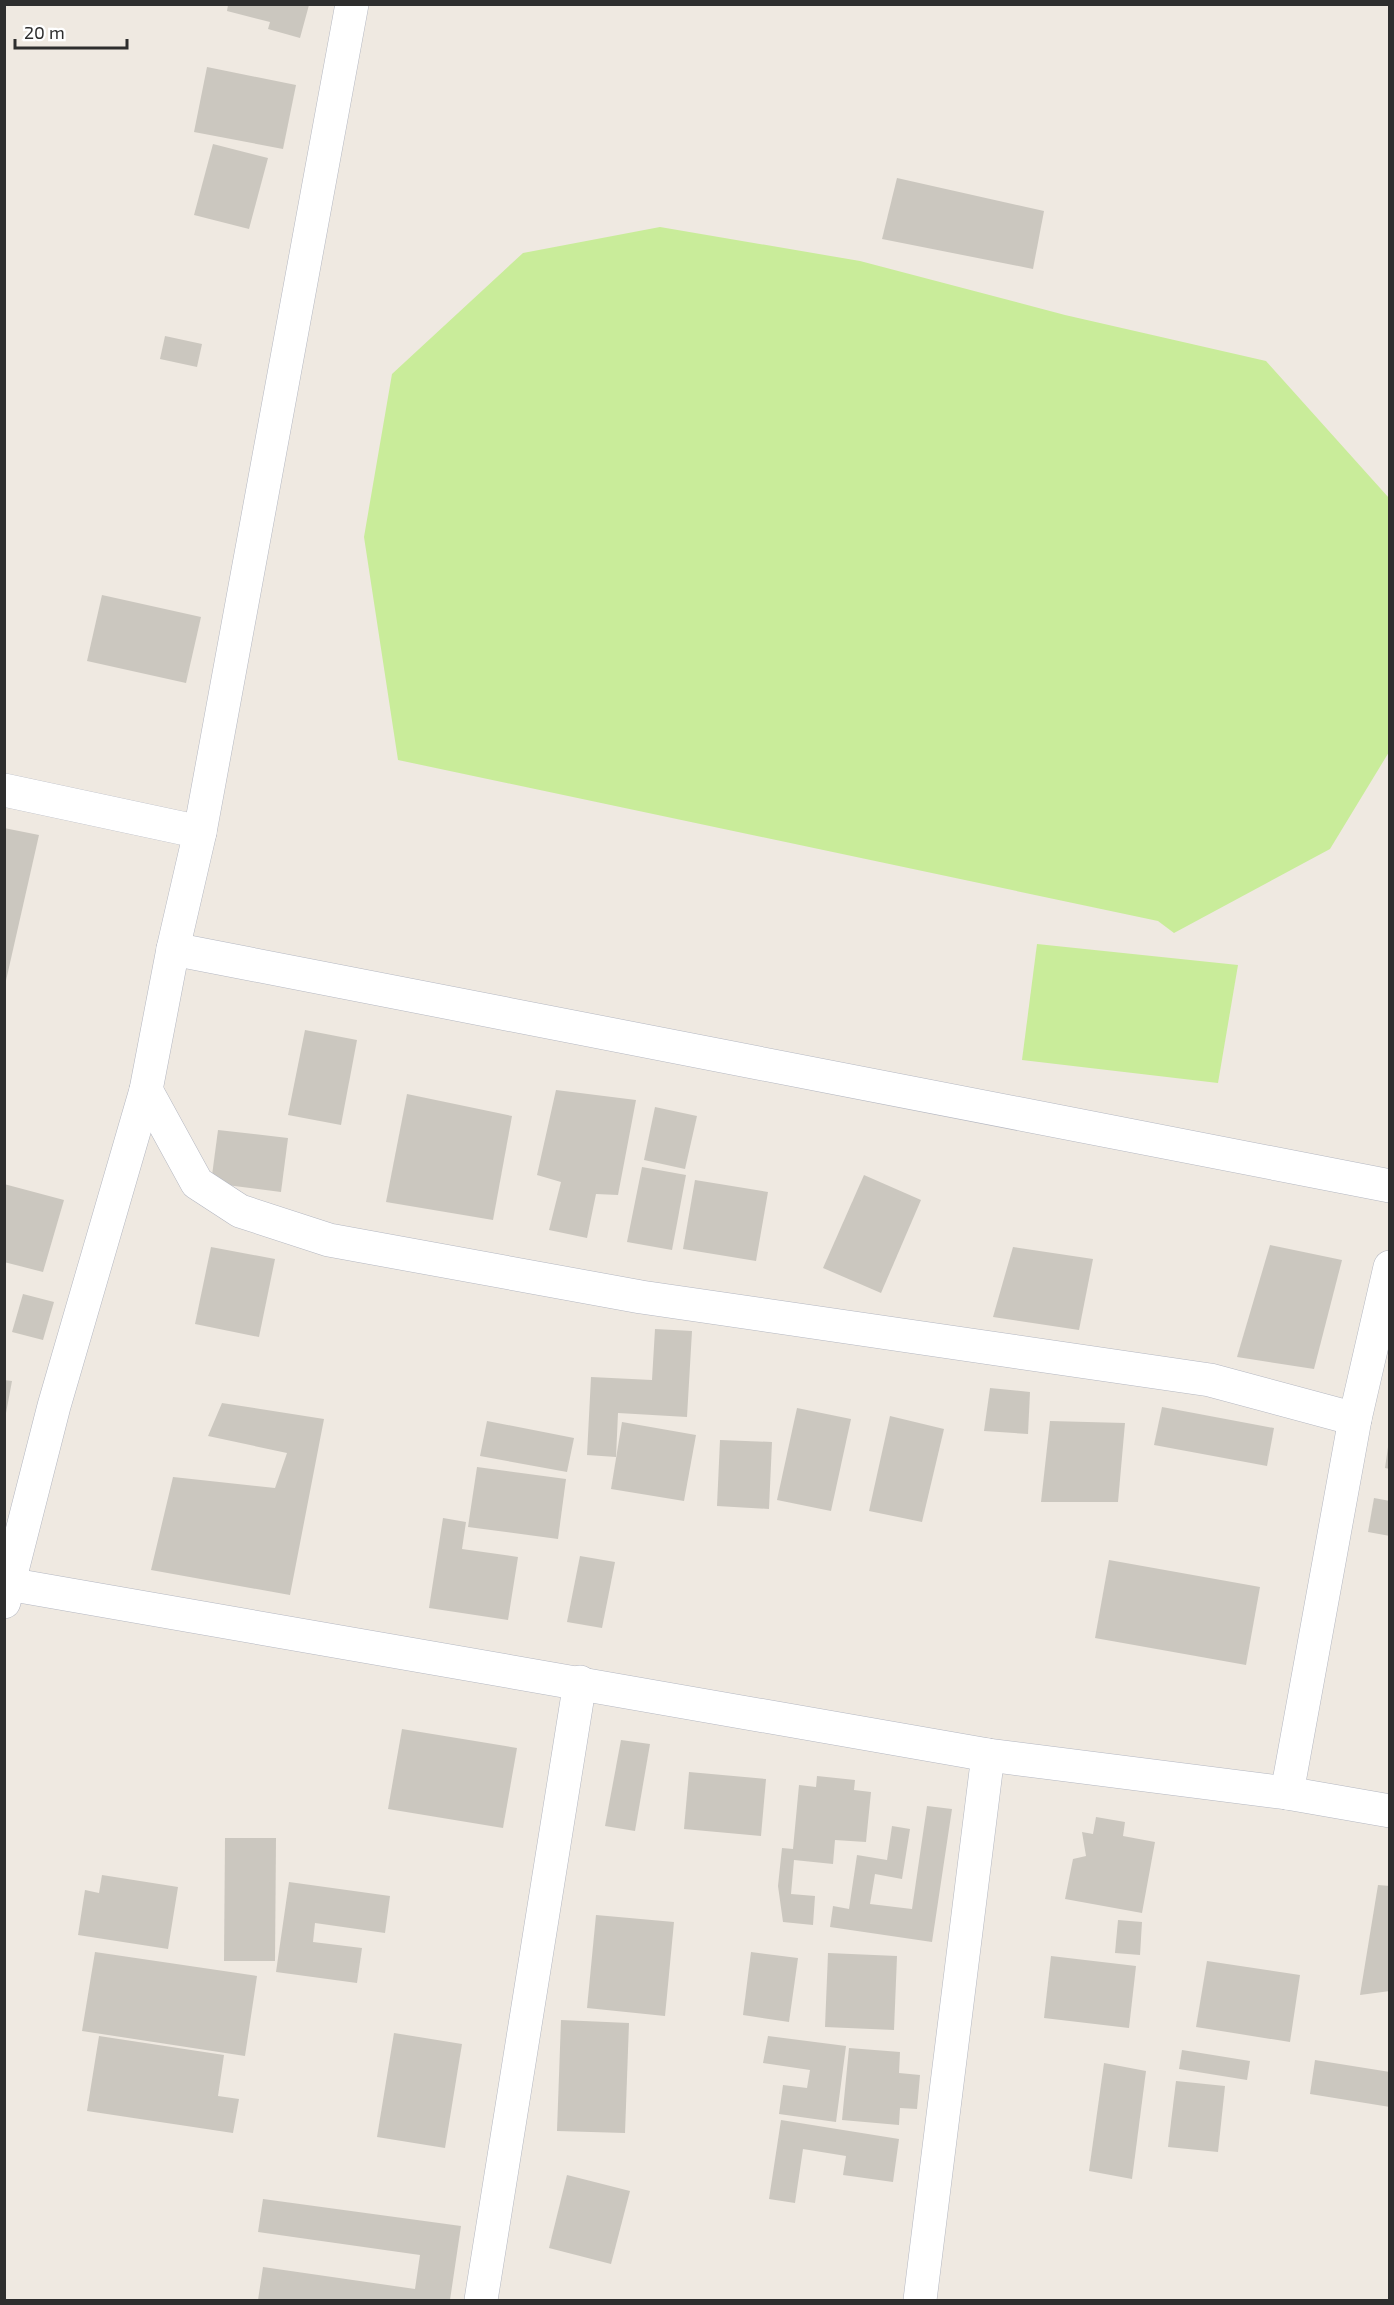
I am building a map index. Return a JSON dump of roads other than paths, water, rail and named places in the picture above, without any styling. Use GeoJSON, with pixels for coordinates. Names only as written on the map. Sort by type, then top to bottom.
{"type":"FeatureCollection","features":[{"type":"Feature","properties":{"kind":"street"},"geometry":{"type":"LineString","coordinates":[[352,4],[200,832],[172,949],[146,1090],[54,1407],[5,1597],[580,1683],[988,1755],[1287,1792],[1389,1811]]}},
{"type":"Feature","properties":{"kind":"street"},"geometry":{"type":"LineString","coordinates":[[4,790],[200,832]]}},
{"type":"Feature","properties":{"kind":"street"},"geometry":{"type":"LineString","coordinates":[[172,949],[1389,1186]]}},
{"type":"Feature","properties":{"kind":"street"},"geometry":{"type":"LineString","coordinates":[[146,1090],[197,1183],[240,1211],[329,1240],[641,1297],[1210,1380],[1355,1419]]}},
{"type":"Feature","properties":{"kind":"street"},"geometry":{"type":"LineString","coordinates":[[1287,1792],[1355,1419],[1389,1266]]}},
{"type":"Feature","properties":{"kind":"street"},"geometry":{"type":"LineString","coordinates":[[481,2301],[580,1683]]}},
{"type":"Feature","properties":{"kind":"street"},"geometry":{"type":"LineString","coordinates":[[920,2301],[988,1755]]}}]}
